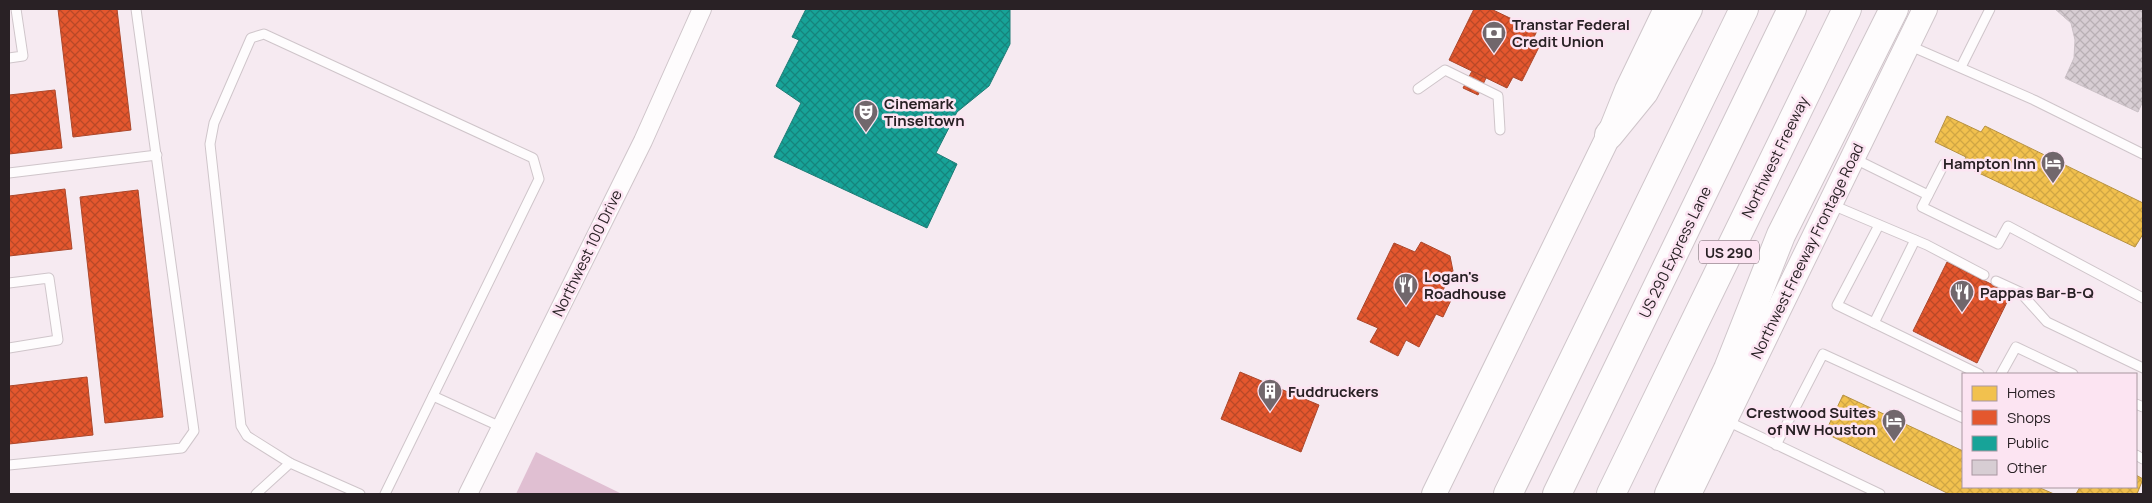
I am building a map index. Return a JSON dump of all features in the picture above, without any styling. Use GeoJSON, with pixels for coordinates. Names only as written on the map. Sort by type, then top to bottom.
{"type":"FeatureCollection","features":[{"type":"Feature","properties":{"kind":"highway"},"geometry":{"type":"LineString","coordinates":[[1609,135],[1644,92],[1688,9]]}},
{"type":"Feature","properties":{"kind":"highway"},"geometry":{"type":"LineString","coordinates":[[1508,494],[1744,9]]}},
{"type":"Feature","properties":{"kind":"highway","name":"US 290 Express Lane"},"geometry":{"type":"LineString","coordinates":[[1557,494],[1792,9]]}},
{"type":"Feature","properties":{"kind":"highway","name":"Northwest Freeway"},"geometry":{"type":"LineString","coordinates":[[1610,494],[1848,9]]}},
{"type":"Feature","properties":{"kind":"highway"},"geometry":{"type":"LineString","coordinates":[[1669,494],[1728,369],[1781,234],[1894,9]]}},
{"type":"Feature","properties":{"kind":"main road"},"geometry":{"type":"LineString","coordinates":[[1434,494],[1609,135],[1627,90],[1666,9]]}},
{"type":"Feature","properties":{"kind":"main road","name":"Northwest Freeway Frontage Road"},"geometry":{"type":"LineString","coordinates":[[1689,494],[1925,9]]}},
{"type":"Feature","properties":{"kind":"street","name":"Northwest 100 Drive"},"geometry":{"type":"LineString","coordinates":[[468,494],[643,141],[702,9]]}},
{"type":"Feature","properties":{"kind":"lane"},"geometry":{"type":"LineString","coordinates":[[9,58],[23,56],[16,9]]}},
{"type":"Feature","properties":{"kind":"lane"},"geometry":{"type":"LineString","coordinates":[[9,466],[182,448],[194,430],[136,9]]}},
{"type":"Feature","properties":{"kind":"lane"},"geometry":{"type":"LineString","coordinates":[[1961,67],[1990,9]]}},
{"type":"Feature","properties":{"kind":"lane"},"geometry":{"type":"LineString","coordinates":[[360,494],[290,463],[247,436],[241,426],[210,144],[214,123],[251,38],[264,34],[533,158],[539,179],[386,494]]}},
{"type":"Feature","properties":{"kind":"lane"},"geometry":{"type":"LineString","coordinates":[[1908,45],[2034,100],[2143,154]]}},
{"type":"Feature","properties":{"kind":"lane"},"geometry":{"type":"LineString","coordinates":[[1418,89],[1446,70],[1498,96],[1500,130]]}},
{"type":"Feature","properties":{"kind":"lane"},"geometry":{"type":"LineString","coordinates":[[9,173],[157,155]]}},
{"type":"Feature","properties":{"kind":"lane"},"geometry":{"type":"LineString","coordinates":[[1853,158],[1928,195]]}},
{"type":"Feature","properties":{"kind":"lane"},"geometry":{"type":"LineString","coordinates":[[1944,164],[1922,207],[1998,244],[2008,226],[2143,298]]}},
{"type":"Feature","properties":{"kind":"lane"},"geometry":{"type":"LineString","coordinates":[[1830,204],[1927,245],[1984,275]]}},
{"type":"Feature","properties":{"kind":"lane"},"geometry":{"type":"LineString","coordinates":[[1879,225],[1837,305],[1977,373]]}},
{"type":"Feature","properties":{"kind":"lane"},"geometry":{"type":"LineString","coordinates":[[1874,323],[1915,240]]}},
{"type":"Feature","properties":{"kind":"lane"},"geometry":{"type":"LineString","coordinates":[[9,283],[49,278],[58,340],[9,348]]}},
{"type":"Feature","properties":{"kind":"lane"},"geometry":{"type":"LineString","coordinates":[[1996,281],[2020,292],[2047,322],[2143,368]]}},
{"type":"Feature","properties":{"kind":"lane"},"geometry":{"type":"LineString","coordinates":[[2002,373],[2016,347],[2071,373]]}},
{"type":"Feature","properties":{"kind":"lane"},"geometry":{"type":"LineString","coordinates":[[1776,445],[1823,354],[1962,418]]}},
{"type":"Feature","properties":{"kind":"lane"},"geometry":{"type":"LineString","coordinates":[[433,396],[501,427]]}},
{"type":"Feature","properties":{"kind":"lane"},"geometry":{"type":"LineString","coordinates":[[1725,420],[1880,494]]}},
{"type":"Feature","properties":{"kind":"lane"},"geometry":{"type":"LineString","coordinates":[[256,494],[290,463]]}},
{"type":"Feature","properties":{"kind":"shaded area"},"geometry":{"type":"Polygon","coordinates":[[[536,452],[622,494],[516,494],[536,452]]]}},
{"type":"Feature","properties":{"kind":"building: Homes","name":"Hampton Inn"},"geometry":{"type":"Polygon","coordinates":[[[1947,116],[1981,132],[1985,126],[2143,203],[2143,234],[2135,247],[1962,165],[1966,157],[1935,142],[1947,116]]]}},
{"type":"Feature","properties":{"kind":"building: Homes","name":"Crestwood Suites of NW Houston"},"geometry":{"type":"Polygon","coordinates":[[[1843,395],[1962,451],[1962,488],[2040,488],[2054,494],[1949,494],[1825,433],[1843,395]]]}},
{"type":"Feature","properties":{"kind":"building: Homes"},"geometry":{"type":"Polygon","coordinates":[[[2137,476],[2143,479],[2137,494],[2076,494],[2079,488],[2137,488],[2137,476]]]}},
{"type":"Feature","properties":{"kind":"building: Shops"},"geometry":{"type":"Polygon","coordinates":[[[58,9],[117,9],[131,130],[73,137],[58,9]]]}},
{"type":"Feature","properties":{"kind":"building: Shops","name":"Transtar Federal Credit Union"},"geometry":{"type":"Polygon","coordinates":[[[1474,9],[1491,9],[1537,31],[1531,43],[1539,47],[1522,81],[1513,77],[1507,88],[1449,60],[1474,9]]]}},
{"type":"Feature","properties":{"kind":"building: Shops"},"geometry":{"type":"Polygon","coordinates":[[[1472,71],[1486,78],[1478,95],[1463,88],[1472,71]]]}},
{"type":"Feature","properties":{"kind":"building: Shops"},"geometry":{"type":"Polygon","coordinates":[[[55,90],[62,148],[9,154],[9,95],[55,90]]]}},
{"type":"Feature","properties":{"kind":"building: Shops"},"geometry":{"type":"Polygon","coordinates":[[[65,189],[72,249],[9,256],[9,196],[65,189]]]}},
{"type":"Feature","properties":{"kind":"building: Shops"},"geometry":{"type":"Polygon","coordinates":[[[138,190],[163,417],[105,423],[80,197],[138,190]]]}},
{"type":"Feature","properties":{"kind":"building: Shops","name":"Logan's Roadhouse"},"geometry":{"type":"Polygon","coordinates":[[[1421,242],[1450,256],[1453,271],[1441,294],[1452,298],[1443,317],[1436,314],[1419,347],[1406,340],[1398,356],[1370,342],[1378,328],[1357,319],[1394,243],[1415,252],[1421,242]]]}},
{"type":"Feature","properties":{"kind":"building: Shops","name":"Pappas Bar-B-Q"},"geometry":{"type":"Polygon","coordinates":[[[1947,262],[2011,294],[1977,363],[1913,331],[1947,262]]]}},
{"type":"Feature","properties":{"kind":"building: Shops","name":"Fuddruckers"},"geometry":{"type":"Polygon","coordinates":[[[1240,372],[1319,405],[1301,452],[1221,419],[1240,372]]]}},
{"type":"Feature","properties":{"kind":"building: Shops"},"geometry":{"type":"Polygon","coordinates":[[[87,377],[93,435],[9,444],[9,386],[87,377]]]}},
{"type":"Feature","properties":{"kind":"building: Public","name":"Cinemark Tinseltown"},"geometry":{"type":"Polygon","coordinates":[[[806,9],[1010,9],[1010,44],[989,86],[957,112],[936,153],[957,164],[927,228],[774,157],[801,103],[776,86],[799,40],[792,37],[806,9]]]}},
{"type":"Feature","properties":{"kind":"building: Other"},"geometry":{"type":"Polygon","coordinates":[[[2055,9],[2143,9],[2143,101],[2138,112],[2065,78],[2074,58],[2075,40],[2071,23],[2055,9]]]}},
{"type":"Feature","properties":{"kind":"place","name":"Transtar Federal Credit Union"},"geometry":{"type":"Point","coordinates":[1494,54]}},
{"type":"Feature","properties":{"kind":"place","name":"Cinemark Tinseltown"},"geometry":{"type":"Point","coordinates":[866,133]}},
{"type":"Feature","properties":{"kind":"place","name":"Hampton Inn"},"geometry":{"type":"Point","coordinates":[2053,184]}},
{"type":"Feature","properties":{"kind":"place","name":"Logan's Roadhouse"},"geometry":{"type":"Point","coordinates":[1406,306]}},
{"type":"Feature","properties":{"kind":"place","name":"Pappas Bar-B-Q"},"geometry":{"type":"Point","coordinates":[1962,313]}},
{"type":"Feature","properties":{"kind":"place","name":"Fuddruckers"},"geometry":{"type":"Point","coordinates":[1270,412]}},
{"type":"Feature","properties":{"kind":"place","name":"Crestwood Suites of NW Houston"},"geometry":{"type":"Point","coordinates":[1894,442]}}]}
